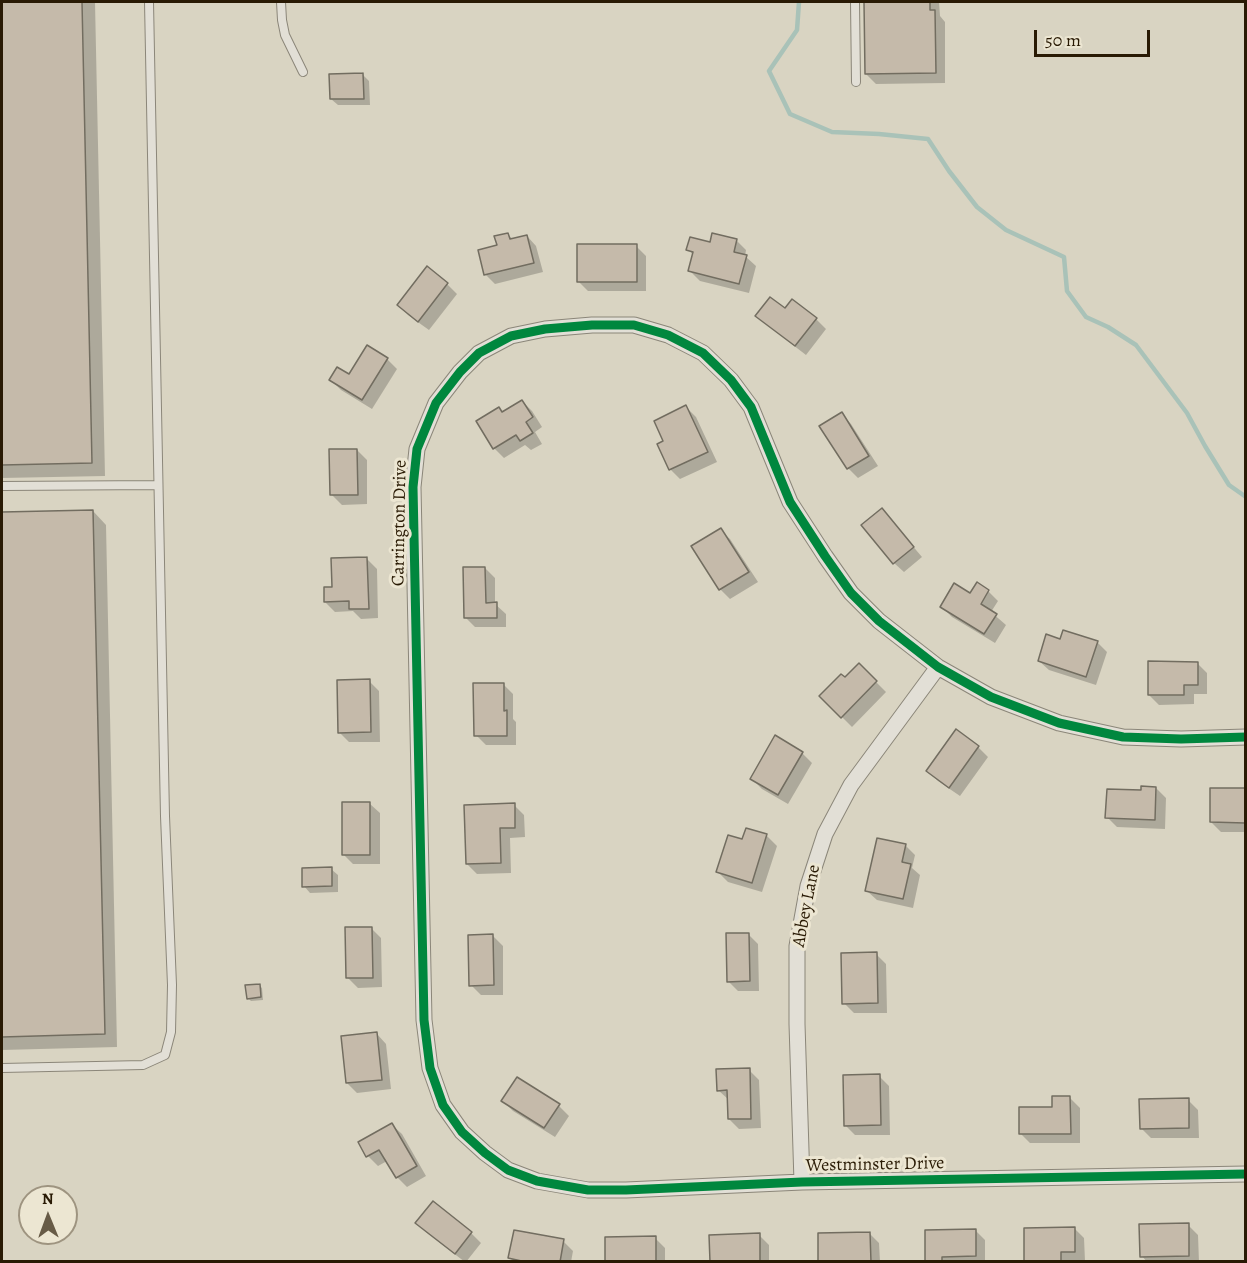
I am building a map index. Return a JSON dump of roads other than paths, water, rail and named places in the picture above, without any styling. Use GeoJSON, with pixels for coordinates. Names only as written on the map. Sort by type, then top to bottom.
{"type":"FeatureCollection","features":[{"type":"Feature","properties":{"kind":"street","name":"Carrington Drive"},"geometry":{"type":"LineString","coordinates":[[508,1170],[462,1132],[443,1105],[430,1068],[424,1020],[413,487],[417,449],[436,403],[460,372],[479,353],[511,336],[545,329],[592,325],[634,325],[668,334],[703,353],[731,380],[751,407],[790,502],[851,593],[879,621],[939,667],[991,697],[1059,723],[1123,737],[1181,739],[1245,737]]}},
{"type":"Feature","properties":{"kind":"street","name":"Abbey Lane"},"geometry":{"type":"LineString","coordinates":[[802,1182],[797,946],[808,886],[825,834],[851,785],[939,667]]}},
{"type":"Feature","properties":{"kind":"street","name":"Westminster Drive"},"geometry":{"type":"LineString","coordinates":[[508,1170],[537,1181],[588,1190],[802,1182],[1245,1174]]}},
{"type":"Feature","properties":{"kind":"lane"},"geometry":{"type":"LineString","coordinates":[[2,1068],[143,1065],[165,1055],[171,1032],[172,985],[165,816],[149,2]]}},
{"type":"Feature","properties":{"kind":"lane"},"geometry":{"type":"LineString","coordinates":[[281,2],[285,35],[303,72]]}},
{"type":"Feature","properties":{"kind":"lane"},"geometry":{"type":"LineString","coordinates":[[855,2],[856,82]]}},
{"type":"Feature","properties":{"kind":"lane"},"geometry":{"type":"LineString","coordinates":[[2,486],[158,485]]}},
{"type":"Feature","properties":{"kind":"waterway"},"geometry":{"type":"LineString","coordinates":[[799,2],[797,30],[769,71],[790,114],[832,132],[928,139],[977,207],[1006,230],[1064,257],[1067,291],[1086,317],[1108,327],[1136,345],[1187,413],[1229,485],[1246,497]]}}]}
